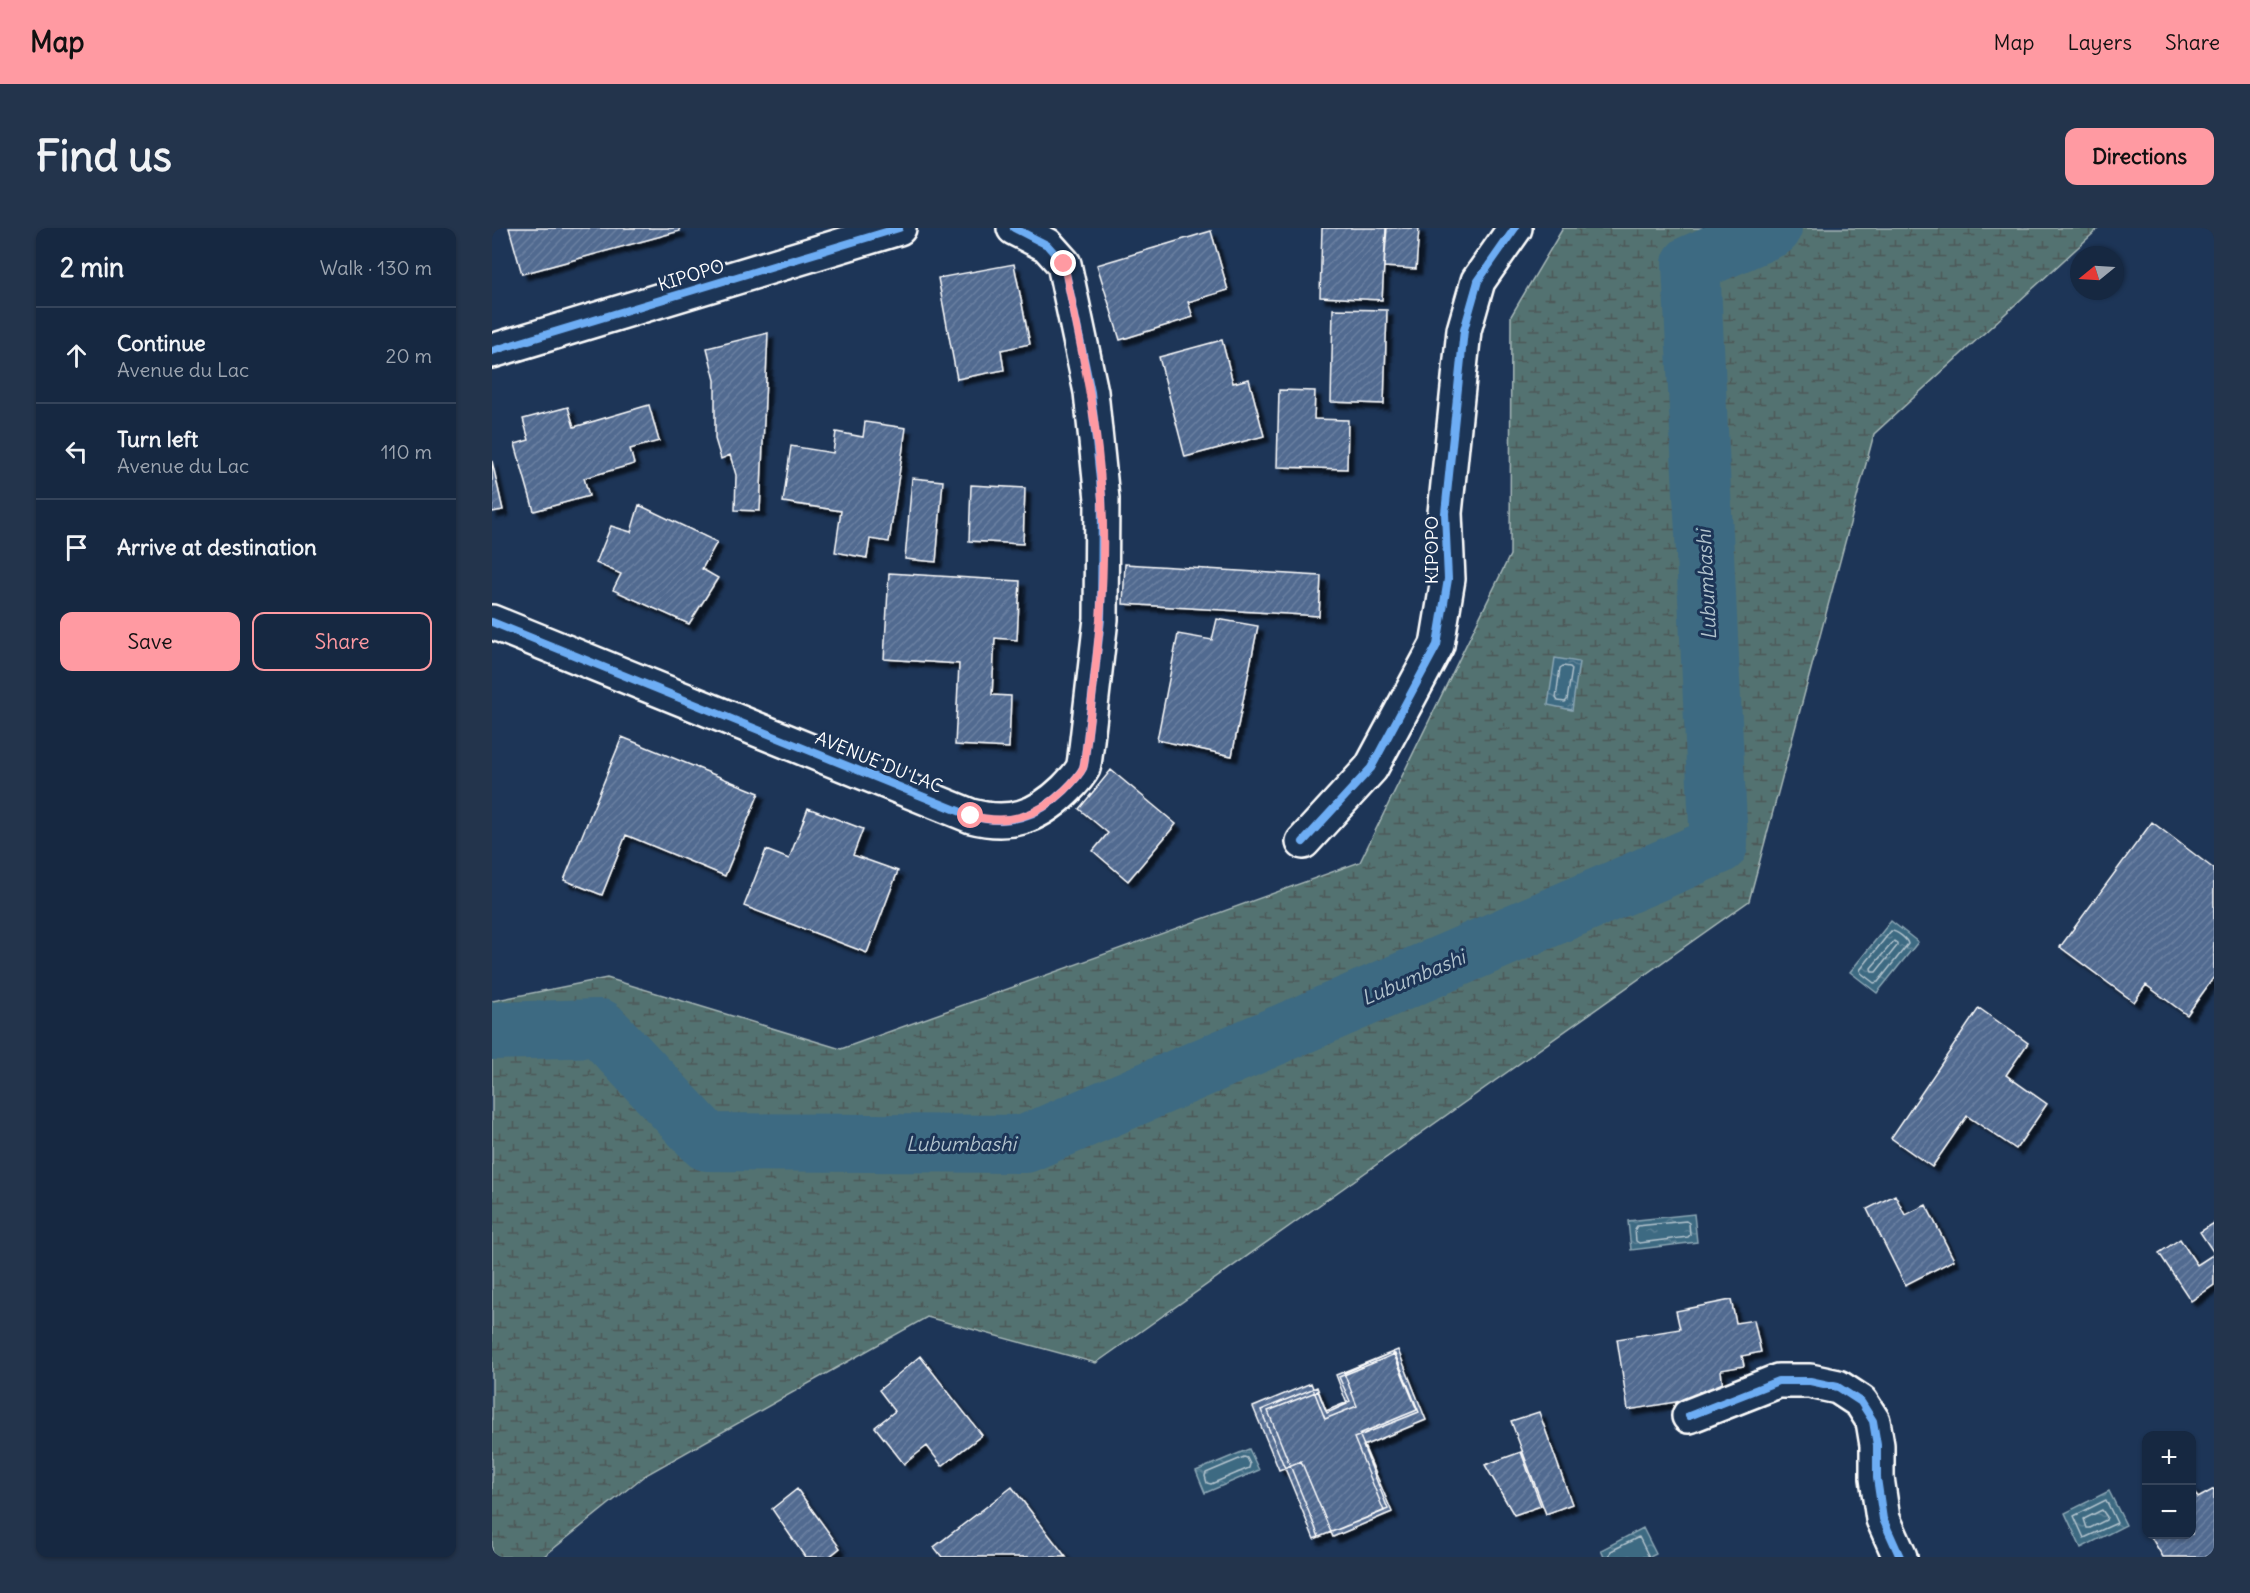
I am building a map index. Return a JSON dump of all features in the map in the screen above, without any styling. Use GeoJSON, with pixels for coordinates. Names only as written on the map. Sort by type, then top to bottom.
{"type":"FeatureCollection","features":[{"type":"Feature","properties":{"kind":"street","name":"AVENUE DU LAC"},"geometry":{"type":"LineString","coordinates":[[492,622],[971,816],[990,821],[1004,821],[1021,818],[1046,806],[1072,783],[1082,769],[1086,749],[1101,619],[1102,499],[1091,392],[1064,264],[1047,245],[1014,228]]}},
{"type":"Feature","properties":{"kind":"street","name":"KIPOPO"},"geometry":{"type":"LineString","coordinates":[[1303,842],[1371,768],[1437,645],[1448,579],[1445,513],[1464,330],[1478,281],[1515,228]]}},
{"type":"Feature","properties":{"kind":"street","name":"KIPOPO"},"geometry":{"type":"LineString","coordinates":[[492,351],[891,229]]}},
{"type":"Feature","properties":{"kind":"street"},"geometry":{"type":"LineString","coordinates":[[1689,1416],[1778,1381],[1810,1381],[1838,1387],[1861,1402],[1873,1421],[1877,1445],[1877,1478],[1883,1519],[1900,1557]]}},
{"type":"Feature","properties":{"kind":"green space"},"geometry":{"type":"Polygon","coordinates":[[[1563,228],[2099,228],[2079,246],[2070,246],[2070,255],[1874,434],[1749,901],[1096,1363],[927,1317],[644,1476],[543,1557],[492,1557],[492,1001],[607,978],[841,1049],[1360,862],[1510,555],[1511,316],[1563,228]]]}},
{"type":"Feature","properties":{"kind":"water"},"geometry":{"type":"Polygon","coordinates":[[[1555,658],[1579,662],[1572,710],[1548,705],[1555,658]]]}},
{"type":"Feature","properties":{"kind":"water"},"geometry":{"type":"Polygon","coordinates":[[[1891,921],[1918,942],[1877,993],[1850,972],[1891,921]]]}},
{"type":"Feature","properties":{"kind":"water"},"geometry":{"type":"Polygon","coordinates":[[[1694,1214],[1697,1242],[1631,1250],[1628,1221],[1694,1214]]]}},
{"type":"Feature","properties":{"kind":"water"},"geometry":{"type":"Polygon","coordinates":[[[1249,1449],[1259,1470],[1205,1493],[1196,1471],[1249,1449]]]}},
{"type":"Feature","properties":{"kind":"water"},"geometry":{"type":"Polygon","coordinates":[[[2109,1491],[2126,1525],[2081,1548],[2065,1513],[2109,1491]]]}},
{"type":"Feature","properties":{"kind":"water"},"geometry":{"type":"Polygon","coordinates":[[[1643,1528],[1656,1554],[1650,1557],[1604,1557],[1601,1550],[1643,1528]]]}},
{"type":"Feature","properties":{"kind":"building"},"geometry":{"type":"Polygon","coordinates":[[[509,228],[679,228],[680,231],[522,274],[509,228]]]}},
{"type":"Feature","properties":{"kind":"building"},"geometry":{"type":"Polygon","coordinates":[[[1322,228],[1386,228],[1382,300],[1320,297],[1322,228]]]}},
{"type":"Feature","properties":{"kind":"building"},"geometry":{"type":"Polygon","coordinates":[[[1387,228],[1419,228],[1416,269],[1384,267],[1387,228]]]}},
{"type":"Feature","properties":{"kind":"building"},"geometry":{"type":"Polygon","coordinates":[[[1211,231],[1228,290],[1188,302],[1193,317],[1120,340],[1097,265],[1211,231]]]}},
{"type":"Feature","properties":{"kind":"building"},"geometry":{"type":"Polygon","coordinates":[[[1014,264],[1030,344],[1001,350],[1004,370],[957,379],[938,278],[1014,264]]]}},
{"type":"Feature","properties":{"kind":"building"},"geometry":{"type":"Polygon","coordinates":[[[1333,309],[1387,310],[1384,404],[1331,402],[1333,309]]]}},
{"type":"Feature","properties":{"kind":"building"},"geometry":{"type":"Polygon","coordinates":[[[768,333],[760,511],[735,510],[736,475],[730,455],[721,459],[715,439],[715,380],[707,348],[768,333]]]}},
{"type":"Feature","properties":{"kind":"building"},"geometry":{"type":"Polygon","coordinates":[[[1222,340],[1233,383],[1249,379],[1264,436],[1185,457],[1159,357],[1222,340]]]}},
{"type":"Feature","properties":{"kind":"building"},"geometry":{"type":"Polygon","coordinates":[[[1279,390],[1315,391],[1314,419],[1348,420],[1347,469],[1277,467],[1279,390]]]}},
{"type":"Feature","properties":{"kind":"building"},"geometry":{"type":"Polygon","coordinates":[[[649,405],[659,441],[630,449],[634,464],[584,478],[589,496],[534,511],[515,444],[529,440],[523,419],[568,407],[574,427],[649,405]]]}},
{"type":"Feature","properties":{"kind":"building"},"geometry":{"type":"Polygon","coordinates":[[[865,422],[906,428],[889,542],[870,539],[867,558],[835,552],[841,511],[783,502],[791,446],[833,453],[836,432],[863,437],[865,422]]]}},
{"type":"Feature","properties":{"kind":"building"},"geometry":{"type":"Polygon","coordinates":[[[492,461],[503,510],[492,512],[492,461]]]}},
{"type":"Feature","properties":{"kind":"building"},"geometry":{"type":"Polygon","coordinates":[[[912,478],[943,481],[936,562],[905,559],[912,478]]]}},
{"type":"Feature","properties":{"kind":"building"},"geometry":{"type":"Polygon","coordinates":[[[971,485],[1025,488],[1023,544],[969,541],[971,485]]]}},
{"type":"Feature","properties":{"kind":"building"},"geometry":{"type":"Polygon","coordinates":[[[639,505],[717,542],[702,569],[718,578],[689,624],[613,590],[621,574],[596,563],[611,526],[631,532],[639,505]]]}},
{"type":"Feature","properties":{"kind":"building"},"geometry":{"type":"Polygon","coordinates":[[[1125,564],[1321,576],[1319,616],[1123,604],[1125,564]]]}},
{"type":"Feature","properties":{"kind":"building"},"geometry":{"type":"Polygon","coordinates":[[[889,573],[1020,581],[1017,640],[995,638],[992,695],[1011,696],[1009,748],[955,745],[959,664],[884,659],[889,573]]]}},
{"type":"Feature","properties":{"kind":"building"},"geometry":{"type":"Polygon","coordinates":[[[1217,619],[1258,626],[1232,756],[1157,740],[1178,634],[1212,640],[1217,619]]]}},
{"type":"Feature","properties":{"kind":"building"},"geometry":{"type":"Polygon","coordinates":[[[622,737],[759,793],[725,876],[626,835],[602,895],[564,880],[622,737]]]}},
{"type":"Feature","properties":{"kind":"building"},"geometry":{"type":"Polygon","coordinates":[[[1111,770],[1176,824],[1128,881],[1093,851],[1108,833],[1079,809],[1111,770]]]}},
{"type":"Feature","properties":{"kind":"building"},"geometry":{"type":"Polygon","coordinates":[[[808,808],[863,829],[853,855],[898,871],[867,953],[744,906],[766,850],[789,859],[808,808]]]}},
{"type":"Feature","properties":{"kind":"building"},"geometry":{"type":"Polygon","coordinates":[[[2152,822],[2214,869],[2214,977],[2187,1015],[2146,985],[2134,1002],[2060,947],[2152,822]]]}},
{"type":"Feature","properties":{"kind":"building"},"geometry":{"type":"Polygon","coordinates":[[[1979,1008],[2028,1043],[2006,1075],[2047,1104],[2016,1149],[1967,1116],[1932,1167],[1891,1138],[1979,1008]]]}},
{"type":"Feature","properties":{"kind":"building"},"geometry":{"type":"Polygon","coordinates":[[[1895,1195],[1905,1215],[1926,1205],[1954,1260],[1905,1285],[1867,1209],[1895,1195]]]}},
{"type":"Feature","properties":{"kind":"building"},"geometry":{"type":"Polygon","coordinates":[[[2214,1223],[2214,1253],[2200,1232],[2214,1223]]]}},
{"type":"Feature","properties":{"kind":"building"},"geometry":{"type":"Polygon","coordinates":[[[2180,1239],[2197,1265],[2214,1254],[2214,1285],[2191,1301],[2159,1253],[2180,1239]]]}},
{"type":"Feature","properties":{"kind":"building"},"geometry":{"type":"Polygon","coordinates":[[[1731,1300],[1736,1323],[1754,1320],[1761,1352],[1742,1356],[1744,1366],[1721,1370],[1723,1389],[1699,1392],[1700,1398],[1628,1410],[1617,1339],[1680,1329],[1676,1311],[1731,1300]]]}},
{"type":"Feature","properties":{"kind":"building"},"geometry":{"type":"Polygon","coordinates":[[[1398,1350],[1426,1420],[1363,1446],[1388,1509],[1314,1539],[1261,1410],[1317,1387],[1327,1413],[1347,1404],[1336,1375],[1398,1350]]]}},
{"type":"Feature","properties":{"kind":"building"},"geometry":{"type":"Polygon","coordinates":[[[1393,1352],[1417,1410],[1359,1434],[1392,1512],[1333,1537],[1301,1461],[1279,1470],[1253,1407],[1311,1383],[1325,1419],[1357,1406],[1344,1373],[1393,1352]]]}},
{"type":"Feature","properties":{"kind":"building"},"geometry":{"type":"Polygon","coordinates":[[[1395,1354],[1419,1412],[1354,1438],[1384,1511],[1319,1537],[1268,1411],[1318,1391],[1326,1411],[1350,1401],[1339,1377],[1395,1354]]]}},
{"type":"Feature","properties":{"kind":"building"},"geometry":{"type":"Polygon","coordinates":[[[920,1356],[982,1435],[942,1466],[927,1446],[904,1464],[875,1427],[895,1411],[879,1390],[920,1356]]]}},
{"type":"Feature","properties":{"kind":"building"},"geometry":{"type":"Polygon","coordinates":[[[1539,1412],[1572,1504],[1546,1514],[1511,1421],[1539,1412]]]}},
{"type":"Feature","properties":{"kind":"building"},"geometry":{"type":"Polygon","coordinates":[[[1521,1452],[1541,1506],[1514,1515],[1485,1465],[1521,1452]]]}},
{"type":"Feature","properties":{"kind":"building"},"geometry":{"type":"Polygon","coordinates":[[[1012,1487],[1066,1557],[942,1557],[934,1547],[1012,1487]]]}},
{"type":"Feature","properties":{"kind":"building"},"geometry":{"type":"Polygon","coordinates":[[[797,1489],[840,1548],[829,1557],[805,1557],[772,1509],[797,1489]]]}},
{"type":"Feature","properties":{"kind":"building"},"geometry":{"type":"Polygon","coordinates":[[[2214,1489],[2214,1557],[2163,1557],[2152,1539],[2196,1539],[2196,1494],[2198,1498],[2214,1489]]]}},
{"type":"Feature","properties":{"kind":"waterway","name":"Lubumbashi"},"geometry":{"type":"LineString","coordinates":[[492,1031],[600,1028],[707,1142],[1025,1144],[1719,845],[1691,264],[1773,228]]}},
{"type":"Feature","properties":{"kind":"cycle path"},"geometry":{"type":"LineString","coordinates":[[492,351],[899,228]]}},
{"type":"Feature","properties":{"kind":"cycle path"},"geometry":{"type":"LineString","coordinates":[[492,622],[971,816],[1010,820],[1033,813],[1054,800],[1077,777],[1085,761],[1101,619],[1102,499],[1091,392],[1064,264],[1047,245],[1014,228]]}},
{"type":"Feature","properties":{"kind":"cycle path"},"geometry":{"type":"LineString","coordinates":[[1303,842],[1371,768],[1437,645],[1448,579],[1445,513],[1464,330],[1478,281],[1515,228]]}},
{"type":"Feature","properties":{"kind":"cycle path"},"geometry":{"type":"LineString","coordinates":[[1689,1416],[1778,1381],[1810,1381],[1838,1387],[1861,1402],[1873,1421],[1877,1445],[1877,1478],[1883,1519],[1900,1557]]}},
{"type":"Feature","properties":{"kind":"route"},"geometry":{"type":"LineString","coordinates":[[971,816],[990,821],[1004,821],[1021,818],[1046,806],[1072,783],[1082,769],[1086,749],[1101,619],[1102,499],[1091,392],[1064,264]]}}]}
